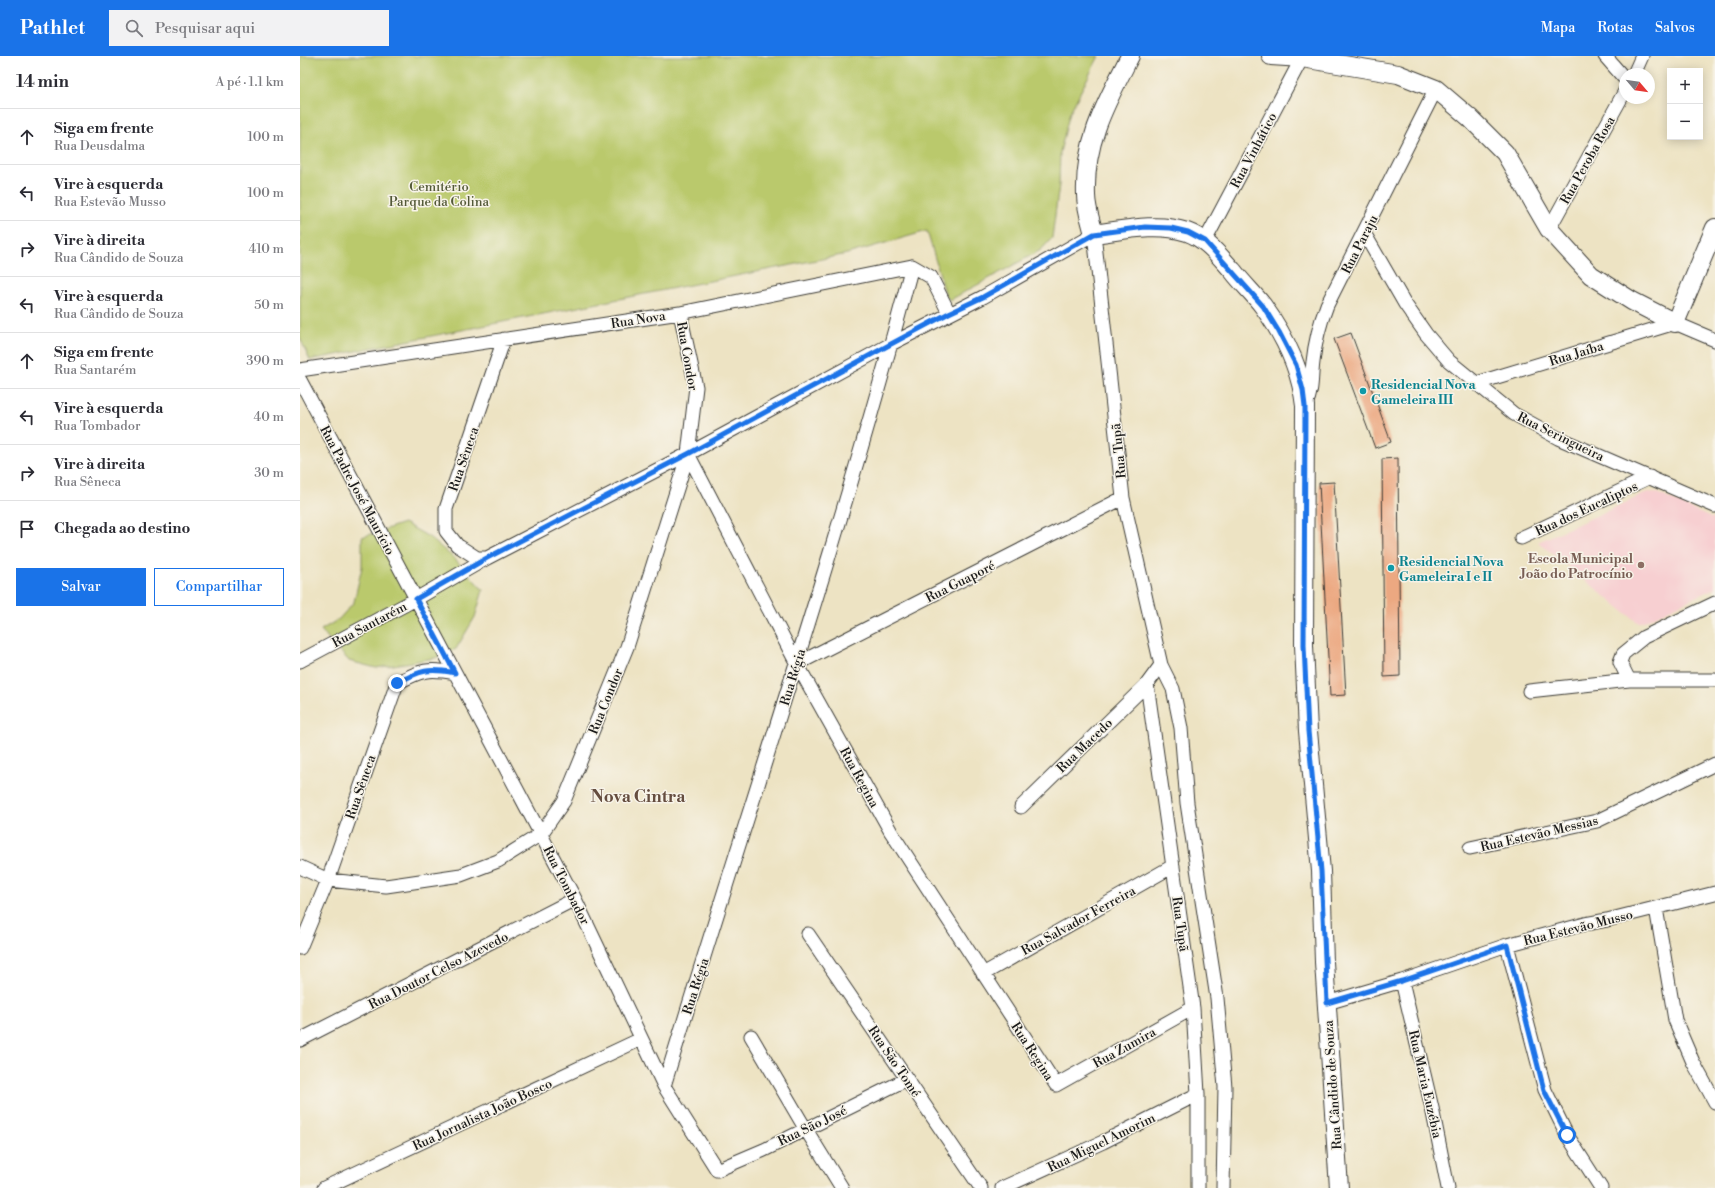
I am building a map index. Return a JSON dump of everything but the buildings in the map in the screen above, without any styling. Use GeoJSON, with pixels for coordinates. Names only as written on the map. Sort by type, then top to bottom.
{"type":"FeatureCollection","features":[{"type":"Feature","properties":{"kind":"street"},"geometry":{"type":"LineString","coordinates":[[1094,234],[1086,196],[1088,164],[1094,130],[1107,100],[1130,56]]}},
{"type":"Feature","properties":{"kind":"street"},"geometry":{"type":"LineString","coordinates":[[1271,56],[1302,58],[1398,74],[1436,89],[1470,118],[1505,153],[1549,229],[1591,275],[1632,301],[1674,323],[1715,340]]}},
{"type":"Feature","properties":{"kind":"street"},"geometry":{"type":"LineString","coordinates":[[1605,56],[1619,72]]}},
{"type":"Feature","properties":{"kind":"street"},"geometry":{"type":"LineString","coordinates":[[1637,68],[1642,56]]}},
{"type":"Feature","properties":{"kind":"street","name":"Rua Vinhático"},"geometry":{"type":"LineString","coordinates":[[1205,241],[1302,58]]}},
{"type":"Feature","properties":{"kind":"street","name":"Rua Paraju"},"geometry":{"type":"LineString","coordinates":[[1305,406],[1310,392],[1312,362],[1319,326],[1327,305],[1436,89]]}},
{"type":"Feature","properties":{"kind":"street","name":"Rua Peroba Rosa"},"geometry":{"type":"LineString","coordinates":[[1549,229],[1619,102]]}},
{"type":"Feature","properties":{"kind":"street","name":"Rua Cândido de Souza"},"geometry":{"type":"LineString","coordinates":[[1094,234],[1145,227],[1171,228],[1188,232],[1205,241],[1263,306],[1279,332],[1296,365],[1303,390],[1305,406],[1304,645],[1308,731],[1321,871],[1327,1003],[1339,1188]]}},
{"type":"Feature","properties":{"kind":"street"},"geometry":{"type":"LineString","coordinates":[[1674,323],[1715,228]]}},
{"type":"Feature","properties":{"kind":"street","name":"Rua Seringueira"},"geometry":{"type":"LineString","coordinates":[[1364,233],[1405,304],[1426,334],[1449,361],[1521,418],[1558,438],[1715,506]]}},
{"type":"Feature","properties":{"kind":"street","name":"Rua Santarém"},"geometry":{"type":"LineString","coordinates":[[300,661],[416,599],[487,558],[688,454],[949,313],[983,297],[1094,234]]}},
{"type":"Feature","properties":{"kind":"street","name":"Rua Tupã"},"geometry":{"type":"LineString","coordinates":[[1094,234],[1123,498],[1161,665],[1173,689],[1181,728],[1187,803],[1217,998],[1226,1087],[1223,1188]]}},
{"type":"Feature","properties":{"kind":"street"},"geometry":{"type":"LineString","coordinates":[[912,266],[931,277],[949,313]]}},
{"type":"Feature","properties":{"kind":"street","name":"Rua Nova"},"geometry":{"type":"LineString","coordinates":[[300,370],[680,313],[912,266]]}},
{"type":"Feature","properties":{"kind":"street","name":"Rua Régia"},"geometry":{"type":"LineString","coordinates":[[664,1086],[796,664],[891,344],[912,266]]}},
{"type":"Feature","properties":{"kind":"street","name":"Rua Condor"},"geometry":{"type":"LineString","coordinates":[[300,867],[328,880],[386,886],[461,875],[498,861],[540,834],[564,801],[627,647],[688,454],[696,387],[680,313]]}},
{"type":"Feature","properties":{"kind":"street","name":"Rua Jaíba"},"geometry":{"type":"LineString","coordinates":[[1477,383],[1674,323]]}},
{"type":"Feature","properties":{"kind":"street","name":"Rua Sêneca"},"geometry":{"type":"LineString","coordinates":[[487,558],[477,558],[457,545],[446,531],[446,509],[504,339]]}},
{"type":"Feature","properties":{"kind":"street","name":"Rua Padre José Maurício"},"geometry":{"type":"LineString","coordinates":[[300,380],[416,599]]}},
{"type":"Feature","properties":{"kind":"street","name":"Rua Regina"},"geometry":{"type":"LineString","coordinates":[[688,454],[796,664],[891,832],[1056,1085]]}},
{"type":"Feature","properties":{"kind":"street","name":"Rua dos Eucaliptos"},"geometry":{"type":"LineString","coordinates":[[1521,538],[1650,477]]}},
{"type":"Feature","properties":{"kind":"street","name":"Rua Guaporé"},"geometry":{"type":"LineString","coordinates":[[796,664],[1123,498]]}},
{"type":"Feature","properties":{"kind":"street","name":"Rua Tombador"},"geometry":{"type":"LineString","coordinates":[[416,599],[576,899],[664,1086],[717,1170]]}},
{"type":"Feature","properties":{"kind":"street"},"geometry":{"type":"LineString","coordinates":[[1629,680],[1620,662],[1623,654],[1644,637],[1715,603]]}},
{"type":"Feature","properties":{"kind":"street"},"geometry":{"type":"LineString","coordinates":[[1147,684],[1161,665]]}},
{"type":"Feature","properties":{"kind":"street","name":"Rua Sêneca"},"geometry":{"type":"LineString","coordinates":[[300,948],[328,880],[397,683],[417,672],[435,670],[455,673]]}},
{"type":"Feature","properties":{"kind":"street"},"geometry":{"type":"LineString","coordinates":[[1529,691],[1629,680],[1715,680]]}},
{"type":"Feature","properties":{"kind":"street","name":"Rua Tupã"},"geometry":{"type":"LineString","coordinates":[[1147,684],[1193,1008],[1198,1094],[1198,1188]]}},
{"type":"Feature","properties":{"kind":"street","name":"Rua Macedo"},"geometry":{"type":"LineString","coordinates":[[1021,807],[1147,684]]}},
{"type":"Feature","properties":{"kind":"street","name":"Rua Estevão Messias"},"geometry":{"type":"LineString","coordinates":[[1470,848],[1597,821],[1715,764]]}},
{"type":"Feature","properties":{"kind":"street","name":"Rua Salvador Ferreira"},"geometry":{"type":"LineString","coordinates":[[983,974],[1173,866]]}},
{"type":"Feature","properties":{"kind":"street","name":"Rua Estevão Musso"},"geometry":{"type":"LineString","coordinates":[[1327,1003],[1402,981],[1507,945],[1585,924],[1715,893]]}},
{"type":"Feature","properties":{"kind":"street","name":"Rua Doutor Celso Azevedo"},"geometry":{"type":"LineString","coordinates":[[300,1040],[576,899]]}},
{"type":"Feature","properties":{"kind":"street"},"geometry":{"type":"LineString","coordinates":[[1656,908],[1675,1020],[1694,1062],[1715,1102]]}},
{"type":"Feature","properties":{"kind":"street","name":"Rua São Tomé"},"geometry":{"type":"LineString","coordinates":[[808,934],[981,1188]]}},
{"type":"Feature","properties":{"kind":"street"},"geometry":{"type":"LineString","coordinates":[[1507,945],[1544,1090],[1567,1135],[1601,1188]]}},
{"type":"Feature","properties":{"kind":"street","name":"Rua Maria Euzébia"},"geometry":{"type":"LineString","coordinates":[[1402,981],[1432,1108],[1448,1188]]}},
{"type":"Feature","properties":{"kind":"street","name":"Rua Zumira"},"geometry":{"type":"LineString","coordinates":[[1056,1085],[1193,1008]]}},
{"type":"Feature","properties":{"kind":"street"},"geometry":{"type":"LineString","coordinates":[[751,1036],[842,1188]]}},
{"type":"Feature","properties":{"kind":"street","name":"Rua Jornalista João Bosco"},"geometry":{"type":"LineString","coordinates":[[324,1188],[641,1039]]}},
{"type":"Feature","properties":{"kind":"street","name":"Rua São José"},"geometry":{"type":"LineString","coordinates":[[717,1170],[764,1150],[805,1128],[907,1079]]}},
{"type":"Feature","properties":{"kind":"street","name":"Rua Miguel Amorim"},"geometry":{"type":"LineString","coordinates":[[1002,1188],[1103,1142],[1198,1094]]}},
{"type":"Feature","properties":{"kind":"shaded area","name":"Escola Municipal João do Patrocínio"},"geometry":{"type":"Polygon","coordinates":[[[1649,492],[1657,493],[1715,520],[1715,588],[1642,622],[1637,622],[1538,542],[1649,492]]]}},
{"type":"Feature","properties":{"kind":"green space","name":"Cemitério Parque da Colina"},"geometry":{"type":"Polygon","coordinates":[[[300,56],[1099,56],[1070,112],[1060,152],[1059,185],[1052,238],[1041,250],[950,300],[946,296],[927,231],[847,254],[310,360],[300,338],[300,56]]]}},
{"type":"Feature","properties":{"kind":"green space"},"geometry":{"type":"Polygon","coordinates":[[[404,523],[429,537],[455,559],[483,590],[475,617],[456,649],[435,658],[376,668],[349,661],[321,630],[339,619],[354,602],[362,567],[362,537],[404,523]]]}},
{"type":"Feature","properties":{"kind":"place","name":"Residencial Nova Gameleira III"},"geometry":{"type":"Point","coordinates":[1363,391]}},
{"type":"Feature","properties":{"kind":"place","name":"Escola Municipal João do Patrocínio"},"geometry":{"type":"Point","coordinates":[1641,565]}},
{"type":"Feature","properties":{"kind":"place","name":"Residencial Nova Gameleira I e II"},"geometry":{"type":"Point","coordinates":[1391,568]}},
{"type":"Feature","properties":{"kind":"district","name":"Nova Cintra"},"geometry":{"type":"Point","coordinates":[638,796]}},
{"type":"Feature","properties":{"kind":"route"},"geometry":{"type":"LineString","coordinates":[[397,683],[417,672],[435,670],[455,673],[416,599],[487,558],[688,454],[949,313],[983,297],[1035,266],[1094,234],[1145,227],[1171,228],[1188,232],[1205,241],[1263,306],[1279,332],[1296,365],[1303,390],[1305,406],[1304,645],[1308,731],[1321,871],[1327,1003],[1402,981],[1507,945],[1544,1090],[1567,1135]]}}]}
